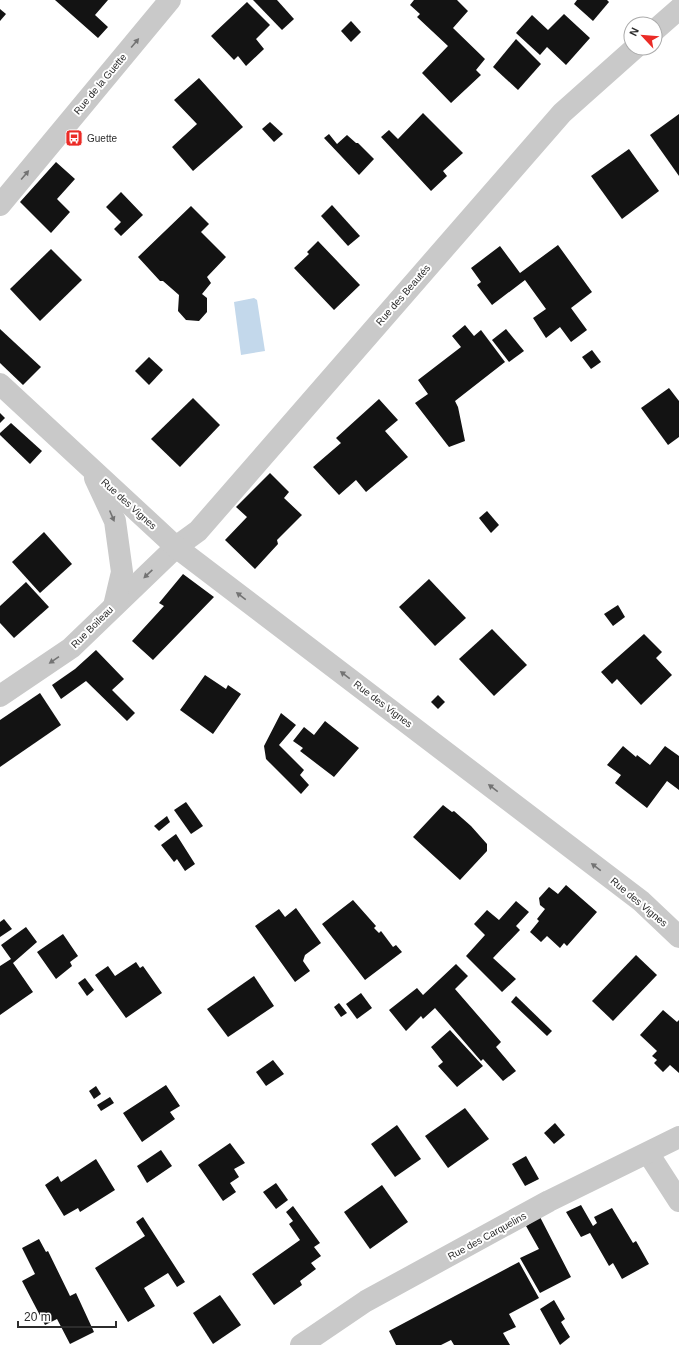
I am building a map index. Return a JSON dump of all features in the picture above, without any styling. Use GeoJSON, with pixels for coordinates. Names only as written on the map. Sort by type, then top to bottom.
{"type":"FeatureCollection","features":[{"type":"Feature","properties":{"kind":"street","name":"Rue de la Guette"},"geometry":{"type":"LineString","coordinates":[[0,205],[170,0]]}},
{"type":"Feature","properties":{"kind":"street"},"geometry":{"type":"LineString","coordinates":[[663,23],[679,9]]}},
{"type":"Feature","properties":{"kind":"street","name":"Rue des Beautés"},"geometry":{"type":"LineString","coordinates":[[176,547],[198,531],[562,113],[626,56]]}},
{"type":"Feature","properties":{"kind":"street","name":"Rue des Vignes"},"geometry":{"type":"LineString","coordinates":[[0,384],[176,547],[641,901],[679,937]]}},
{"type":"Feature","properties":{"kind":"street","name":"Rue des Vignes"},"geometry":{"type":"LineString","coordinates":[[90,468],[115,521],[122,572],[114,606]]}},
{"type":"Feature","properties":{"kind":"street","name":"Rue Boileau"},"geometry":{"type":"LineString","coordinates":[[0,696],[71,648],[176,547]]}},
{"type":"Feature","properties":{"kind":"street","name":"Rue des Carquelins"},"geometry":{"type":"LineString","coordinates":[[301,1345],[366,1301],[550,1201],[679,1137]]}},
{"type":"Feature","properties":{"kind":"street"},"geometry":{"type":"LineString","coordinates":[[648,1153],[679,1201]]}},
{"type":"Feature","properties":{"kind":"water"},"geometry":{"type":"Polygon","coordinates":[[[254,298],[257,300],[265,351],[241,355],[234,302],[254,298]]]}},
{"type":"Feature","properties":{"kind":"building"},"geometry":{"type":"Polygon","coordinates":[[[55,0],[108,0],[95,15],[108,27],[98,38],[55,0]]]}},
{"type":"Feature","properties":{"kind":"building"},"geometry":{"type":"Polygon","coordinates":[[[253,0],[277,0],[294,19],[282,30],[253,0]]]}},
{"type":"Feature","properties":{"kind":"building"},"geometry":{"type":"Polygon","coordinates":[[[414,0],[457,0],[468,11],[453,28],[485,59],[476,70],[481,75],[451,103],[422,73],[448,46],[417,17],[420,14],[410,5],[414,0]]]}},
{"type":"Feature","properties":{"kind":"building"},"geometry":{"type":"Polygon","coordinates":[[[577,0],[607,0],[609,2],[593,21],[574,4],[577,0]]]}},
{"type":"Feature","properties":{"kind":"building"},"geometry":{"type":"Polygon","coordinates":[[[247,2],[270,25],[256,39],[264,49],[246,66],[238,56],[234,60],[211,36],[247,2]]]}},
{"type":"Feature","properties":{"kind":"building"},"geometry":{"type":"Polygon","coordinates":[[[0,9],[6,14],[0,21],[0,9]]]}},
{"type":"Feature","properties":{"kind":"building"},"geometry":{"type":"Polygon","coordinates":[[[564,14],[590,38],[566,65],[547,47],[540,55],[516,33],[532,15],[548,30],[564,14]]]}},
{"type":"Feature","properties":{"kind":"building"},"geometry":{"type":"Polygon","coordinates":[[[351,21],[361,32],[351,42],[341,31],[351,21]]]}},
{"type":"Feature","properties":{"kind":"building"},"geometry":{"type":"Polygon","coordinates":[[[516,39],[541,64],[518,90],[493,67],[516,39]]]}},
{"type":"Feature","properties":{"kind":"building"},"geometry":{"type":"Polygon","coordinates":[[[199,78],[243,127],[193,171],[172,147],[197,124],[174,100],[199,78]]]}},
{"type":"Feature","properties":{"kind":"building"},"geometry":{"type":"Polygon","coordinates":[[[423,113],[463,153],[443,171],[447,176],[431,191],[381,137],[389,130],[398,139],[423,113]]]}},
{"type":"Feature","properties":{"kind":"building"},"geometry":{"type":"Polygon","coordinates":[[[679,114],[679,176],[650,135],[679,114]]]}},
{"type":"Feature","properties":{"kind":"building"},"geometry":{"type":"Polygon","coordinates":[[[270,122],[283,134],[274,142],[262,129],[270,122]]]}},
{"type":"Feature","properties":{"kind":"building"},"geometry":{"type":"Polygon","coordinates":[[[329,134],[337,144],[347,135],[358,143],[374,159],[359,175],[324,138],[329,134]]]}},
{"type":"Feature","properties":{"kind":"building"},"geometry":{"type":"Polygon","coordinates":[[[629,149],[659,191],[622,219],[591,176],[629,149]]]}},
{"type":"Feature","properties":{"kind":"building"},"geometry":{"type":"Polygon","coordinates":[[[56,162],[75,179],[57,199],[70,212],[51,233],[20,202],[56,162]]]}},
{"type":"Feature","properties":{"kind":"building"},"geometry":{"type":"Polygon","coordinates":[[[121,192],[143,215],[121,236],[114,229],[121,222],[106,207],[121,192]]]}},
{"type":"Feature","properties":{"kind":"building"},"geometry":{"type":"Polygon","coordinates":[[[332,205],[360,236],[348,246],[321,216],[332,205]]]}},
{"type":"Feature","properties":{"kind":"building"},"geometry":{"type":"Polygon","coordinates":[[[191,206],[209,224],[201,232],[226,257],[207,277],[211,283],[202,294],[207,298],[207,312],[199,321],[186,320],[178,311],[179,295],[163,281],[160,281],[138,257],[191,206]]]}},
{"type":"Feature","properties":{"kind":"building"},"geometry":{"type":"Polygon","coordinates":[[[318,241],[360,285],[334,310],[294,268],[309,254],[307,252],[318,241]]]}},
{"type":"Feature","properties":{"kind":"building"},"geometry":{"type":"Polygon","coordinates":[[[558,245],[592,292],[571,308],[587,330],[571,342],[560,327],[546,338],[533,318],[546,309],[525,280],[492,305],[477,285],[481,282],[471,268],[500,246],[520,273],[558,245]]]}},
{"type":"Feature","properties":{"kind":"building"},"geometry":{"type":"Polygon","coordinates":[[[51,249],[82,280],[40,321],[10,289],[51,249]]]}},
{"type":"Feature","properties":{"kind":"building"},"geometry":{"type":"Polygon","coordinates":[[[465,325],[474,336],[481,330],[505,362],[455,401],[458,407],[465,441],[449,447],[415,403],[428,394],[418,380],[461,347],[452,336],[465,325]]]}},
{"type":"Feature","properties":{"kind":"building"},"geometry":{"type":"Polygon","coordinates":[[[0,329],[41,367],[23,385],[0,363],[0,329]]]}},
{"type":"Feature","properties":{"kind":"building"},"geometry":{"type":"Polygon","coordinates":[[[506,329],[524,351],[509,362],[492,340],[506,329]]]}},
{"type":"Feature","properties":{"kind":"building"},"geometry":{"type":"Polygon","coordinates":[[[592,350],[601,362],[591,369],[582,357],[592,350]]]}},
{"type":"Feature","properties":{"kind":"building"},"geometry":{"type":"Polygon","coordinates":[[[149,357],[163,370],[149,385],[135,371],[149,357]]]}},
{"type":"Feature","properties":{"kind":"building"},"geometry":{"type":"Polygon","coordinates":[[[669,388],[679,401],[679,437],[668,445],[641,408],[669,388]]]}},
{"type":"Feature","properties":{"kind":"building"},"geometry":{"type":"Polygon","coordinates":[[[193,398],[220,425],[180,467],[151,439],[193,398]]]}},
{"type":"Feature","properties":{"kind":"building"},"geometry":{"type":"Polygon","coordinates":[[[379,399],[398,420],[385,431],[408,457],[366,492],[356,480],[339,495],[313,467],[341,443],[336,438],[379,399]]]}},
{"type":"Feature","properties":{"kind":"building"},"geometry":{"type":"Polygon","coordinates":[[[0,413],[5,418],[0,423],[0,413]]]}},
{"type":"Feature","properties":{"kind":"building"},"geometry":{"type":"Polygon","coordinates":[[[11,423],[42,451],[30,464],[0,435],[0,433],[11,423]]]}},
{"type":"Feature","properties":{"kind":"building"},"geometry":{"type":"Polygon","coordinates":[[[270,473],[289,492],[284,498],[302,515],[277,540],[278,544],[255,569],[225,540],[247,517],[236,507],[270,473]]]}},
{"type":"Feature","properties":{"kind":"building"},"geometry":{"type":"Polygon","coordinates":[[[487,511],[499,525],[491,533],[479,518],[487,511]]]}},
{"type":"Feature","properties":{"kind":"building"},"geometry":{"type":"Polygon","coordinates":[[[44,532],[72,564],[40,593],[12,562],[44,532]]]}},
{"type":"Feature","properties":{"kind":"building"},"geometry":{"type":"Polygon","coordinates":[[[183,574],[214,597],[153,660],[132,641],[164,606],[159,603],[183,574]]]}},
{"type":"Feature","properties":{"kind":"building"},"geometry":{"type":"Polygon","coordinates":[[[429,579],[466,618],[435,646],[399,607],[429,579]]]}},
{"type":"Feature","properties":{"kind":"building"},"geometry":{"type":"Polygon","coordinates":[[[26,582],[49,607],[14,638],[0,623],[0,606],[26,582]]]}},
{"type":"Feature","properties":{"kind":"building"},"geometry":{"type":"Polygon","coordinates":[[[618,605],[625,617],[613,626],[604,614],[618,605]]]}},
{"type":"Feature","properties":{"kind":"building"},"geometry":{"type":"Polygon","coordinates":[[[492,629],[527,665],[494,696],[459,659],[492,629]]]}},
{"type":"Feature","properties":{"kind":"building"},"geometry":{"type":"Polygon","coordinates":[[[644,634],[662,652],[656,658],[672,675],[641,705],[617,679],[612,684],[601,672],[644,634]]]}},
{"type":"Feature","properties":{"kind":"building"},"geometry":{"type":"Polygon","coordinates":[[[96,650],[124,679],[112,690],[135,713],[127,721],[86,681],[61,699],[52,685],[75,669],[96,650]]]}},
{"type":"Feature","properties":{"kind":"building"},"geometry":{"type":"Polygon","coordinates":[[[205,675],[226,689],[228,685],[241,694],[213,734],[180,710],[205,675]]]}},
{"type":"Feature","properties":{"kind":"building"},"geometry":{"type":"Polygon","coordinates":[[[40,693],[61,725],[0,767],[0,720],[40,693]]]}},
{"type":"Feature","properties":{"kind":"building"},"geometry":{"type":"Polygon","coordinates":[[[438,695],[445,702],[438,709],[431,702],[438,695]]]}},
{"type":"Feature","properties":{"kind":"building"},"geometry":{"type":"Polygon","coordinates":[[[281,713],[296,725],[279,745],[304,770],[300,775],[309,785],[301,794],[266,759],[264,746],[281,713]]]}},
{"type":"Feature","properties":{"kind":"building"},"geometry":{"type":"Polygon","coordinates":[[[325,721],[359,748],[334,777],[300,751],[303,748],[293,741],[304,727],[314,735],[325,721]]]}},
{"type":"Feature","properties":{"kind":"building"},"geometry":{"type":"Polygon","coordinates":[[[623,746],[636,757],[637,755],[650,765],[665,746],[679,756],[679,790],[667,781],[647,808],[615,783],[621,775],[607,765],[623,746]]]}},
{"type":"Feature","properties":{"kind":"building"},"geometry":{"type":"Polygon","coordinates":[[[186,802],[203,826],[191,834],[174,810],[186,802]]]}},
{"type":"Feature","properties":{"kind":"building"},"geometry":{"type":"Polygon","coordinates":[[[443,805],[452,812],[454,811],[471,826],[487,844],[487,851],[460,880],[413,837],[443,805]]]}},
{"type":"Feature","properties":{"kind":"building"},"geometry":{"type":"Polygon","coordinates":[[[167,816],[170,822],[159,831],[154,826],[167,816]]]}},
{"type":"Feature","properties":{"kind":"building"},"geometry":{"type":"Polygon","coordinates":[[[176,834],[195,864],[185,871],[177,859],[174,862],[161,845],[176,834]]]}},
{"type":"Feature","properties":{"kind":"building"},"geometry":{"type":"Polygon","coordinates":[[[566,885],[597,912],[567,946],[564,943],[560,948],[547,936],[541,942],[530,932],[539,921],[537,919],[545,909],[540,905],[539,898],[549,887],[558,894],[566,885]]]}},
{"type":"Feature","properties":{"kind":"building"},"geometry":{"type":"Polygon","coordinates":[[[353,900],[376,926],[374,928],[379,933],[381,931],[393,947],[396,945],[402,952],[365,980],[322,924],[353,900]]]}},
{"type":"Feature","properties":{"kind":"building"},"geometry":{"type":"Polygon","coordinates":[[[516,901],[529,912],[516,926],[520,930],[493,958],[516,979],[502,992],[466,956],[485,935],[474,924],[487,910],[499,920],[516,901]]]}},
{"type":"Feature","properties":{"kind":"building"},"geometry":{"type":"Polygon","coordinates":[[[296,908],[321,943],[305,955],[303,961],[310,971],[295,982],[255,926],[279,909],[285,917],[296,908]]]}},
{"type":"Feature","properties":{"kind":"building"},"geometry":{"type":"Polygon","coordinates":[[[4,919],[12,929],[0,937],[0,922],[4,919]]]}},
{"type":"Feature","properties":{"kind":"building"},"geometry":{"type":"Polygon","coordinates":[[[26,927],[37,942],[13,963],[33,992],[0,1015],[0,966],[11,959],[1,945],[26,927]]]}},
{"type":"Feature","properties":{"kind":"building"},"geometry":{"type":"Polygon","coordinates":[[[63,934],[78,956],[70,962],[72,966],[56,979],[37,952],[63,934]]]}},
{"type":"Feature","properties":{"kind":"building"},"geometry":{"type":"Polygon","coordinates":[[[636,955],[657,975],[613,1021],[592,1001],[636,955]]]}},
{"type":"Feature","properties":{"kind":"building"},"geometry":{"type":"Polygon","coordinates":[[[136,962],[140,968],[143,966],[162,993],[126,1018],[95,975],[108,966],[115,976],[136,962]]]}},
{"type":"Feature","properties":{"kind":"building"},"geometry":{"type":"Polygon","coordinates":[[[456,964],[468,976],[455,989],[501,1042],[496,1047],[516,1071],[503,1081],[483,1059],[481,1061],[435,1008],[423,1019],[421,1016],[406,1031],[389,1010],[417,988],[423,995],[456,964]]]}},
{"type":"Feature","properties":{"kind":"building"},"geometry":{"type":"Polygon","coordinates":[[[254,976],[274,1006],[228,1037],[207,1009],[254,976]]]}},
{"type":"Feature","properties":{"kind":"building"},"geometry":{"type":"Polygon","coordinates":[[[85,978],[94,990],[87,996],[78,983],[85,978]]]}},
{"type":"Feature","properties":{"kind":"building"},"geometry":{"type":"Polygon","coordinates":[[[361,993],[372,1008],[357,1019],[346,1004],[361,993]]]}},
{"type":"Feature","properties":{"kind":"building"},"geometry":{"type":"Polygon","coordinates":[[[516,996],[552,1031],[547,1036],[511,1002],[516,996]]]}},
{"type":"Feature","properties":{"kind":"building"},"geometry":{"type":"Polygon","coordinates":[[[339,1003],[347,1013],[341,1017],[334,1007],[339,1003]]]}},
{"type":"Feature","properties":{"kind":"building"},"geometry":{"type":"Polygon","coordinates":[[[663,1010],[677,1022],[679,1020],[679,1073],[670,1065],[663,1072],[654,1063],[657,1060],[652,1056],[657,1051],[640,1035],[663,1010]]]}},
{"type":"Feature","properties":{"kind":"building"},"geometry":{"type":"Polygon","coordinates":[[[450,1030],[483,1066],[457,1087],[438,1066],[443,1062],[431,1047],[450,1030]]]}},
{"type":"Feature","properties":{"kind":"building"},"geometry":{"type":"Polygon","coordinates":[[[273,1060],[284,1074],[266,1086],[256,1072],[273,1060]]]}},
{"type":"Feature","properties":{"kind":"building"},"geometry":{"type":"Polygon","coordinates":[[[166,1085],[180,1106],[170,1112],[175,1119],[142,1142],[123,1113],[166,1085]]]}},
{"type":"Feature","properties":{"kind":"building"},"geometry":{"type":"Polygon","coordinates":[[[96,1086],[101,1094],[94,1099],[89,1091],[96,1086]]]}},
{"type":"Feature","properties":{"kind":"building"},"geometry":{"type":"Polygon","coordinates":[[[110,1097],[114,1103],[101,1111],[97,1105],[110,1097]]]}},
{"type":"Feature","properties":{"kind":"building"},"geometry":{"type":"Polygon","coordinates":[[[465,1108],[489,1139],[448,1168],[425,1136],[465,1108]]]}},
{"type":"Feature","properties":{"kind":"building"},"geometry":{"type":"Polygon","coordinates":[[[555,1123],[565,1135],[554,1144],[544,1133],[555,1123]]]}},
{"type":"Feature","properties":{"kind":"building"},"geometry":{"type":"Polygon","coordinates":[[[397,1125],[421,1159],[395,1177],[371,1144],[397,1125]]]}},
{"type":"Feature","properties":{"kind":"building"},"geometry":{"type":"Polygon","coordinates":[[[230,1143],[245,1163],[234,1169],[239,1177],[230,1183],[236,1192],[223,1201],[198,1165],[230,1143]]]}},
{"type":"Feature","properties":{"kind":"building"},"geometry":{"type":"Polygon","coordinates":[[[161,1150],[172,1166],[147,1183],[137,1166],[161,1150]]]}},
{"type":"Feature","properties":{"kind":"building"},"geometry":{"type":"Polygon","coordinates":[[[526,1156],[539,1179],[525,1186],[512,1164],[526,1156]]]}},
{"type":"Feature","properties":{"kind":"building"},"geometry":{"type":"Polygon","coordinates":[[[96,1159],[115,1190],[80,1212],[78,1208],[64,1216],[45,1185],[58,1176],[61,1182],[96,1159]]]}},
{"type":"Feature","properties":{"kind":"building"},"geometry":{"type":"Polygon","coordinates":[[[276,1183],[288,1200],[276,1209],[263,1192],[276,1183]]]}},
{"type":"Feature","properties":{"kind":"building"},"geometry":{"type":"Polygon","coordinates":[[[382,1185],[408,1222],[370,1249],[344,1212],[382,1185]]]}},
{"type":"Feature","properties":{"kind":"building"},"geometry":{"type":"Polygon","coordinates":[[[581,1205],[593,1226],[597,1223],[594,1217],[612,1208],[633,1243],[636,1241],[649,1264],[622,1279],[613,1263],[609,1266],[590,1233],[581,1237],[566,1212],[581,1205]]]}},
{"type":"Feature","properties":{"kind":"building"},"geometry":{"type":"Polygon","coordinates":[[[293,1206],[320,1243],[314,1247],[321,1256],[311,1263],[316,1269],[300,1281],[302,1285],[274,1305],[252,1274],[300,1240],[289,1224],[293,1221],[286,1212],[293,1206]]]}},
{"type":"Feature","properties":{"kind":"building"},"geometry":{"type":"Polygon","coordinates":[[[143,1217],[185,1282],[177,1287],[168,1273],[144,1288],[155,1306],[128,1322],[95,1268],[145,1236],[136,1222],[143,1217]]]}},
{"type":"Feature","properties":{"kind":"building"},"geometry":{"type":"Polygon","coordinates":[[[540,1217],[571,1277],[540,1293],[520,1258],[539,1249],[526,1226],[540,1217]]]}},
{"type":"Feature","properties":{"kind":"building"},"geometry":{"type":"Polygon","coordinates":[[[39,1239],[46,1252],[48,1251],[70,1296],[76,1293],[94,1332],[70,1344],[57,1319],[45,1325],[22,1281],[35,1274],[22,1248],[39,1239]]]}},
{"type":"Feature","properties":{"kind":"building"},"geometry":{"type":"Polygon","coordinates":[[[519,1262],[539,1298],[509,1314],[516,1327],[503,1333],[510,1345],[454,1345],[451,1340],[441,1345],[396,1345],[389,1331],[519,1262]]]}},
{"type":"Feature","properties":{"kind":"building"},"geometry":{"type":"Polygon","coordinates":[[[220,1295],[241,1325],[213,1344],[193,1313],[220,1295]]]}},
{"type":"Feature","properties":{"kind":"building"},"geometry":{"type":"Polygon","coordinates":[[[554,1300],[565,1319],[561,1322],[570,1337],[560,1345],[540,1309],[554,1300]]]}},
{"type":"Feature","properties":{"kind":"place","name":"Guette"},"geometry":{"type":"Point","coordinates":[74,138]}}]}
